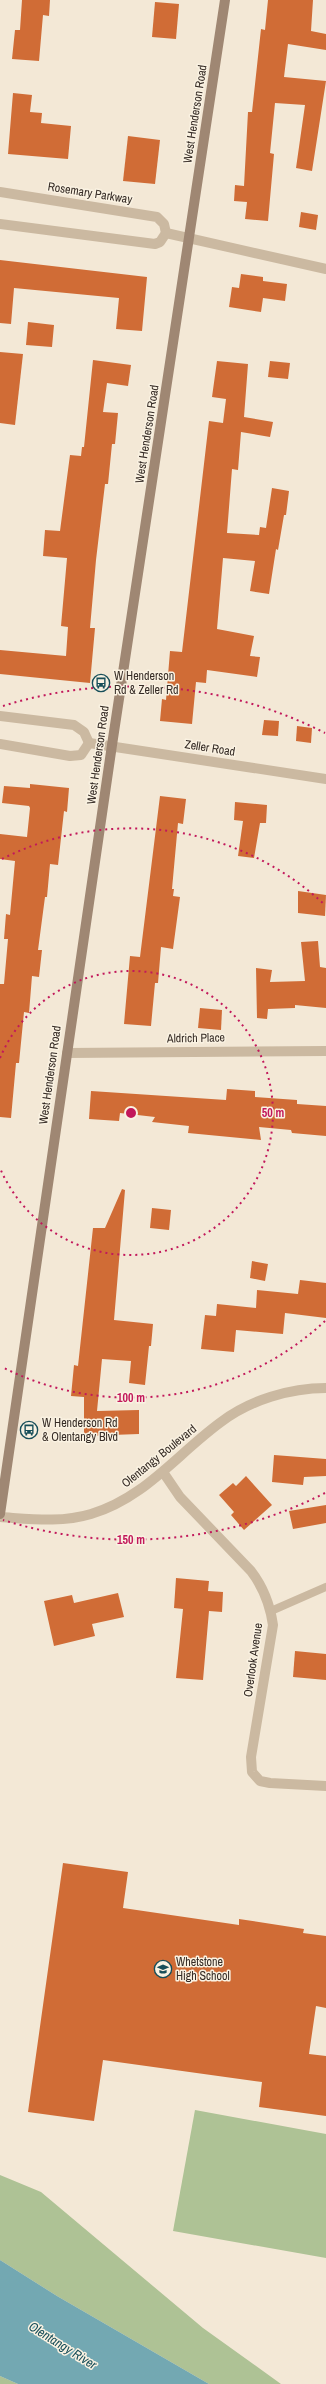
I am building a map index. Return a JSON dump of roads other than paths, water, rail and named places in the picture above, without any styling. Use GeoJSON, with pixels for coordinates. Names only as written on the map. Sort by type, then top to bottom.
{"type":"FeatureCollection","features":[{"type":"Feature","properties":{"kind":"main road","name":"West Henderson Road"},"geometry":{"type":"LineString","coordinates":[[0,1514],[112,745],[190,239],[225,0]]}},
{"type":"Feature","properties":{"kind":"street","name":"Rosemary Parkway"},"geometry":{"type":"LineString","coordinates":[[0,192],[157,218],[164,224],[166,233]]}},
{"type":"Feature","properties":{"kind":"street"},"geometry":{"type":"LineString","coordinates":[[0,224],[155,244],[160,242],[166,233],[326,269]]}},
{"type":"Feature","properties":{"kind":"street"},"geometry":{"type":"LineString","coordinates":[[0,716],[74,725],[84,732],[89,743],[81,755],[70,756],[0,744]]}},
{"type":"Feature","properties":{"kind":"street","name":"Zeller Road"},"geometry":{"type":"LineString","coordinates":[[89,743],[112,745],[326,779]]}},
{"type":"Feature","properties":{"kind":"street","name":"Aldrich Place"},"geometry":{"type":"LineString","coordinates":[[67,1053],[326,1051]]}},
{"type":"Feature","properties":{"kind":"street","name":"Olentangy Boulevard"},"geometry":{"type":"LineString","coordinates":[[0,1517],[41,1520],[67,1519],[91,1514],[136,1494],[221,1421],[244,1408],[274,1395],[310,1388],[326,1388]]}},
{"type":"Feature","properties":{"kind":"street","name":"Overlook Avenue"},"geometry":{"type":"LineString","coordinates":[[163,1472],[180,1496],[251,1571],[263,1590],[271,1611],[273,1625],[251,1757],[252,1772],[260,1781],[270,1783],[326,1786]]}},
{"type":"Feature","properties":{"kind":"lane"},"geometry":{"type":"LineString","coordinates":[[271,1611],[326,1588]]}},
{"type":"Feature","properties":{"kind":"water","name":"Olentangy River"},"geometry":{"type":"Polygon","coordinates":[[[0,2260],[57,2296],[209,2384],[18,2384],[0,2376],[0,2260]]]}},
{"type":"Feature","properties":{"kind":"place","name":"W Henderson Rd & Zeller Rd"},"geometry":{"type":"Point","coordinates":[101,683]}},
{"type":"Feature","properties":{"kind":"place","name":"W Henderson Rd & Olentangy Blvd"},"geometry":{"type":"Point","coordinates":[29,1430]}},
{"type":"Feature","properties":{"kind":"place","name":"Whetstone High School"},"geometry":{"type":"Point","coordinates":[163,1969]}}]}
